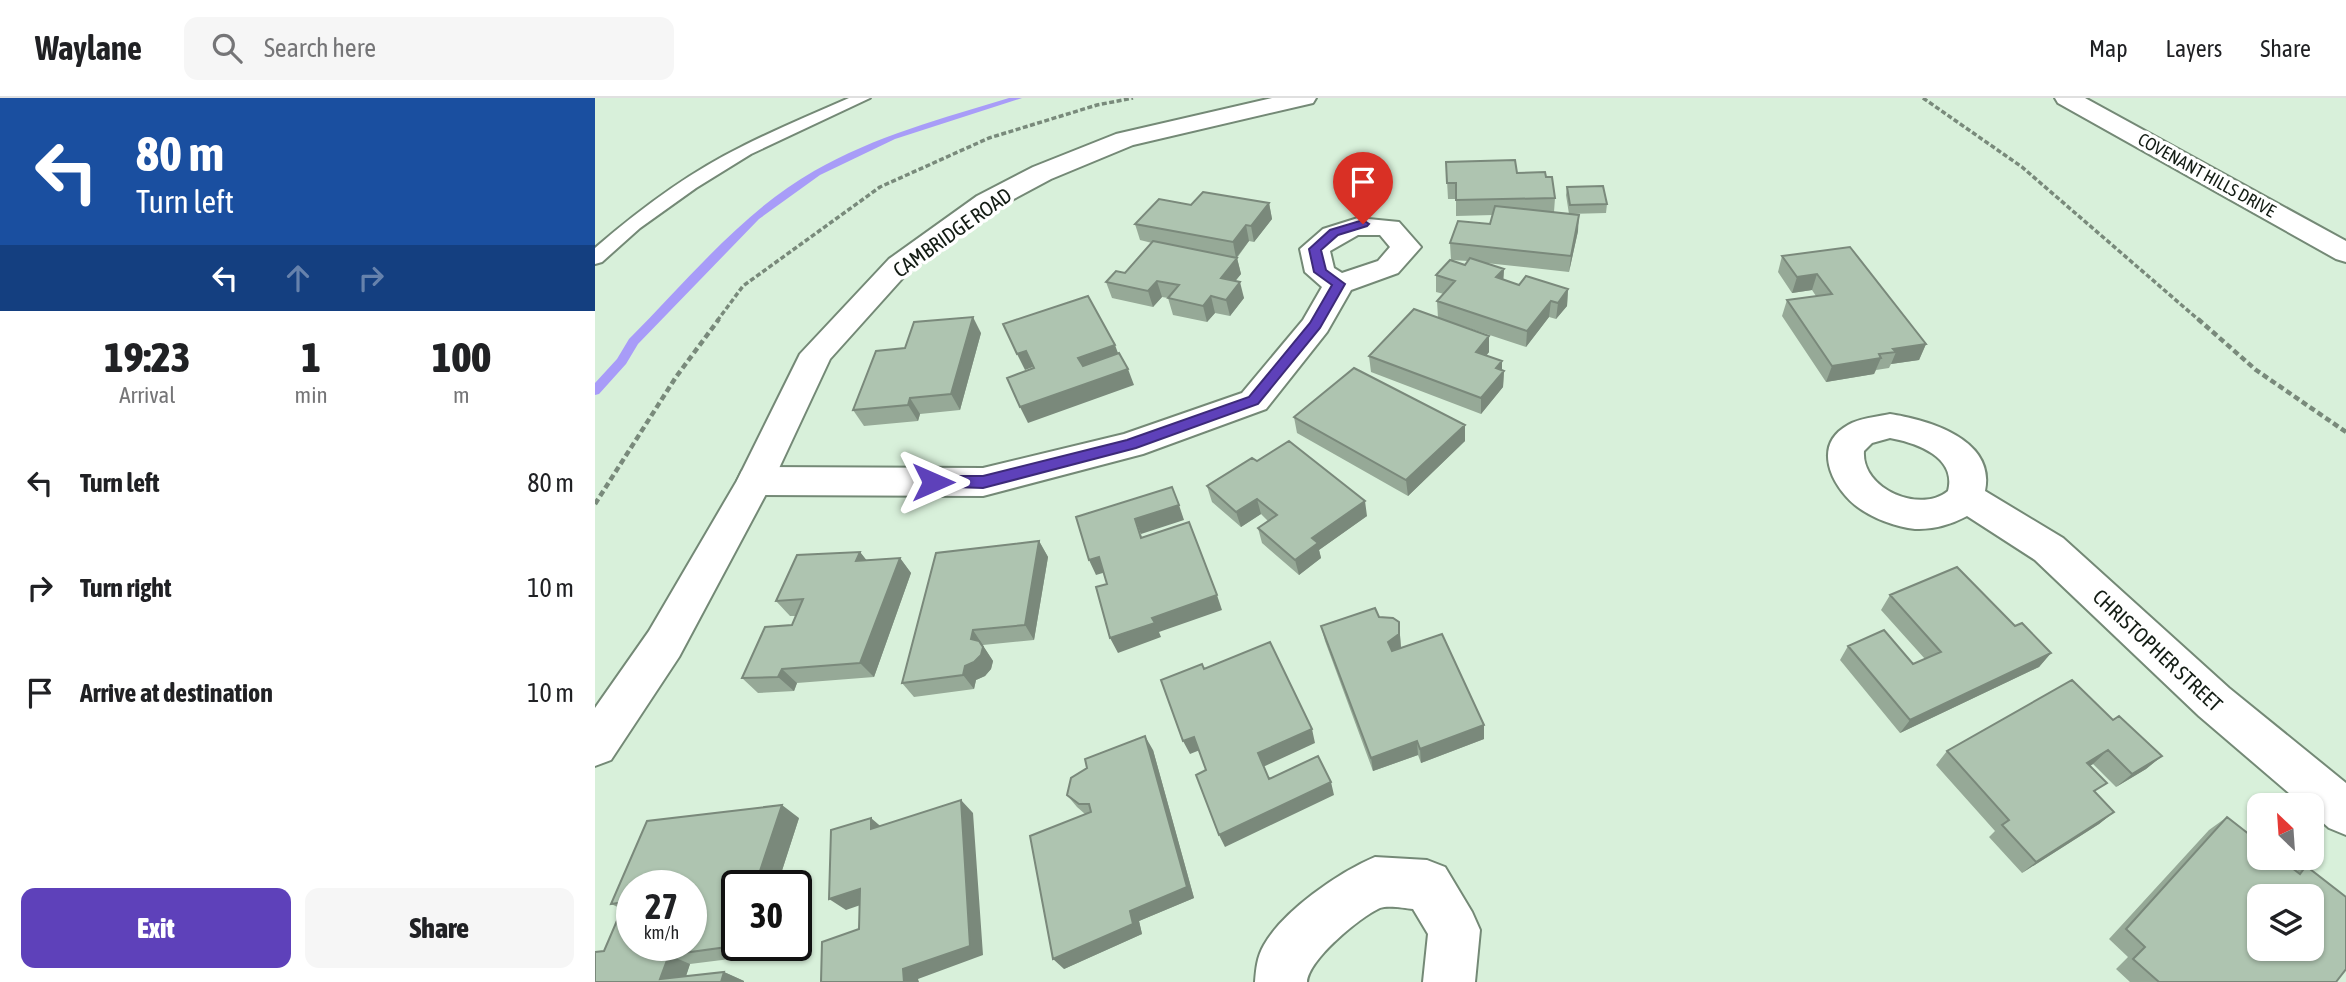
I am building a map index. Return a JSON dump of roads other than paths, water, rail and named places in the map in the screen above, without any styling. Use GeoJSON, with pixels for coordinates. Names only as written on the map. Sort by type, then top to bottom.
{"type":"FeatureCollection","features":[{"type":"Feature","properties":{"kind":"street","name":"CAMBRIDGE ROAD"},"geometry":{"type":"LineString","coordinates":[[595,745],[664,645],[755,481],[816,354],[898,265],[976,210],[1042,173],[1125,139],[1304,98]]}},
{"type":"Feature","properties":{"kind":"street","name":"COVENANT HILLS DRIVE"},"geometry":{"type":"LineString","coordinates":[[2067,98],[2346,253]]}},
{"type":"Feature","properties":{"kind":"street"},"geometry":{"type":"LineString","coordinates":[[755,481],[983,482],[1130,445],[1254,401],[1316,325],[1339,284]]}},
{"type":"Feature","properties":{"kind":"street","name":"CHRISTOPHER STREET"},"geometry":{"type":"LineString","coordinates":[[1965,496],[2049,549],[2214,702],[2346,812]]}},
{"type":"Feature","properties":{"kind":"street"},"geometry":{"type":"LineString","coordinates":[[1281,982],[1283,962],[1320,920],[1375,882],[1427,886],[1454,930],[1449,982]]}},
{"type":"Feature","properties":{"kind":"lane"},"geometry":{"type":"LineString","coordinates":[[595,258],[634,224],[689,184],[745,151],[862,98]]}},
{"type":"Feature","properties":{"kind":"waterway"},"geometry":{"type":"LineString","coordinates":[[595,391],[622,361],[633,342],[755,217],[817,173],[892,137],[1018,98]]}}]}
